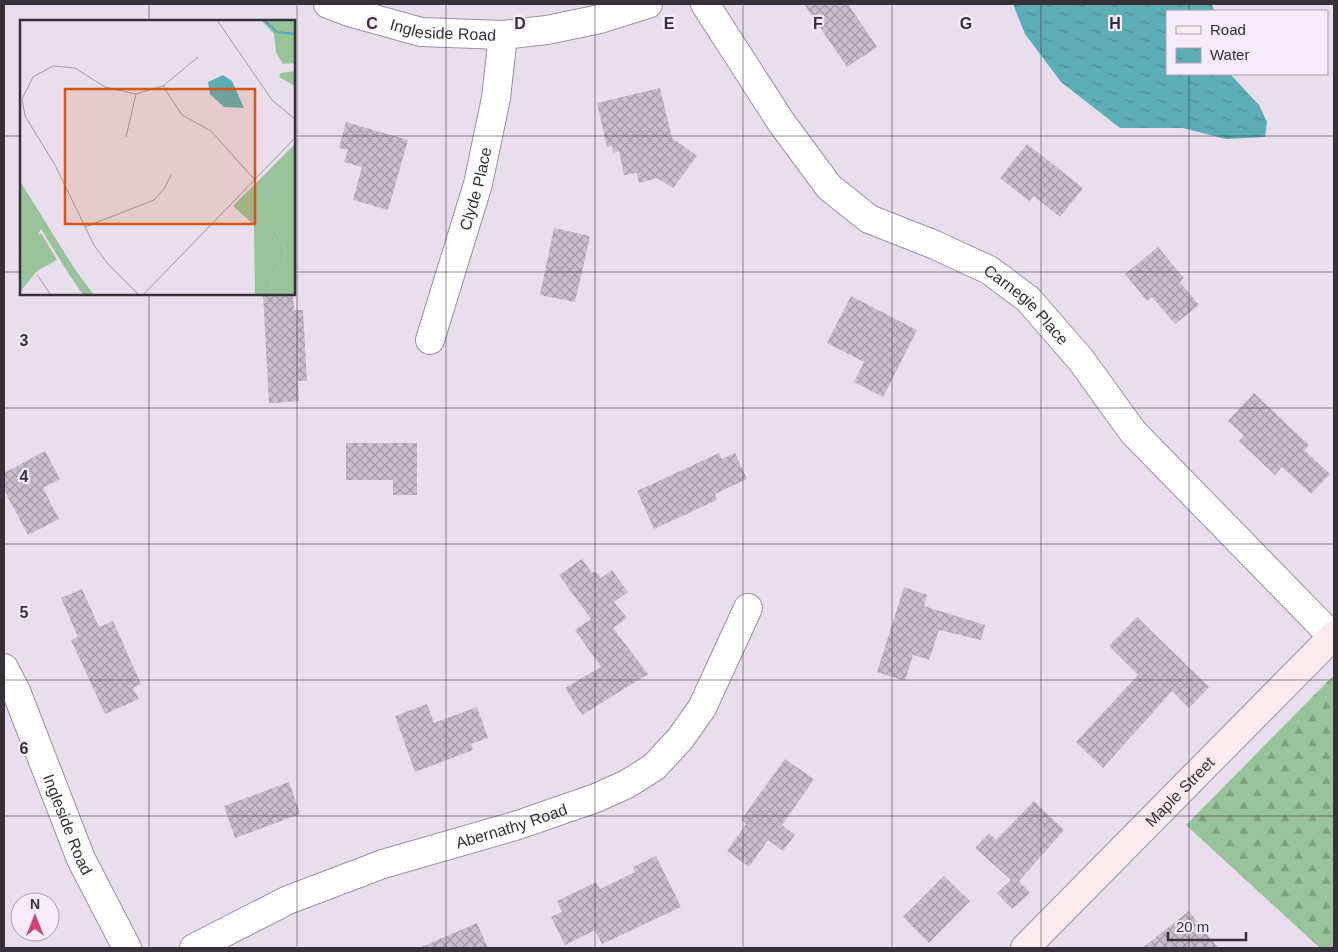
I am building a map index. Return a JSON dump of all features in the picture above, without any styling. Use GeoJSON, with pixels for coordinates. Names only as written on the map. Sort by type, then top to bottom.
{"type":"FeatureCollection","features":[{"type":"Feature","properties":{"kind":"main road","name":"Maple Street"},"geometry":{"type":"LineString","coordinates":[[1025,948],[1334,636]]}},
{"type":"Feature","properties":{"kind":"street","name":"Ingleside Road"},"geometry":{"type":"LineString","coordinates":[[328,4],[349,12],[421,32],[503,35],[547,30],[600,19],[648,4]]}},
{"type":"Feature","properties":{"kind":"street","name":"Carnegie Place"},"geometry":{"type":"LineString","coordinates":[[705,4],[780,122],[829,186],[869,219],[935,245],[989,270],[1028,299],[1081,360],[1133,432],[1334,636]]}},
{"type":"Feature","properties":{"kind":"street","name":"Clyde Place"},"geometry":{"type":"LineString","coordinates":[[430,340],[478,184],[496,98],[503,35]]}},
{"type":"Feature","properties":{"kind":"street","name":"Abernathy Road"},"geometry":{"type":"LineString","coordinates":[[194,948],[288,900],[383,864],[518,825],[596,798],[627,784],[654,767],[691,724],[702,708],[748,608]]}},
{"type":"Feature","properties":{"kind":"street","name":"Ingleside Road"},"geometry":{"type":"LineString","coordinates":[[4,668],[16,691],[81,859],[127,948]]}},
{"type":"Feature","properties":{"kind":"green space"},"geometry":{"type":"Polygon","coordinates":[[[1334,675],[1334,948],[1320,948],[1186,825],[1334,675]]]}},
{"type":"Feature","properties":{"kind":"water"},"geometry":{"type":"Polygon","coordinates":[[[1013,4],[1212,4],[1214,10],[1166,10],[1166,75],[1231,75],[1259,105],[1267,122],[1265,137],[1226,139],[1183,128],[1120,128],[1061,82],[1025,34],[1013,4]]]}},
{"type":"Feature","properties":{"kind":"building"},"geometry":{"type":"Polygon","coordinates":[[[804,4],[848,4],[877,47],[847,67],[804,4]]]}},
{"type":"Feature","properties":{"kind":"building"},"geometry":{"type":"Polygon","coordinates":[[[660,88],[672,138],[697,156],[673,188],[657,178],[639,183],[637,173],[624,175],[619,151],[613,153],[612,146],[607,147],[597,103],[660,88]]]}},
{"type":"Feature","properties":{"kind":"building"},"geometry":{"type":"Polygon","coordinates":[[[346,122],[408,140],[388,210],[353,200],[362,167],[344,162],[348,150],[339,148],[346,122]]]}},
{"type":"Feature","properties":{"kind":"building"},"geometry":{"type":"Polygon","coordinates":[[[1027,144],[1083,188],[1060,217],[1034,196],[1029,201],[1000,178],[1027,144]]]}},
{"type":"Feature","properties":{"kind":"building"},"geometry":{"type":"Polygon","coordinates":[[[554,228],[590,236],[575,302],[540,295],[554,228]]]}},
{"type":"Feature","properties":{"kind":"building"},"geometry":{"type":"Polygon","coordinates":[[[1158,247],[1184,278],[1180,282],[1199,305],[1175,324],[1152,297],[1147,301],[1125,274],[1158,247]]]}},
{"type":"Feature","properties":{"kind":"building"},"geometry":{"type":"Polygon","coordinates":[[[263,295],[293,295],[294,310],[303,310],[307,381],[298,381],[299,401],[269,403],[263,295]]]}},
{"type":"Feature","properties":{"kind":"building"},"geometry":{"type":"Polygon","coordinates":[[[851,296],[917,330],[883,397],[854,382],[864,362],[827,343],[851,296]]]}},
{"type":"Feature","properties":{"kind":"building"},"geometry":{"type":"Polygon","coordinates":[[[1254,393],[1309,445],[1304,450],[1330,474],[1311,494],[1282,467],[1275,475],[1239,441],[1244,436],[1228,421],[1254,393]]]}},
{"type":"Feature","properties":{"kind":"building"},"geometry":{"type":"Polygon","coordinates":[[[346,443],[417,443],[417,495],[393,495],[393,480],[346,480],[346,443]]]}},
{"type":"Feature","properties":{"kind":"building"},"geometry":{"type":"Polygon","coordinates":[[[45,451],[60,479],[43,488],[59,519],[28,535],[4,490],[4,473],[45,451]]]}},
{"type":"Feature","properties":{"kind":"building"},"geometry":{"type":"Polygon","coordinates":[[[719,453],[722,459],[735,453],[747,479],[715,494],[717,500],[654,529],[637,491],[719,453]]]}},
{"type":"Feature","properties":{"kind":"building"},"geometry":{"type":"Polygon","coordinates":[[[582,559],[592,573],[595,571],[601,578],[612,570],[628,592],[614,602],[627,618],[613,628],[648,674],[582,715],[565,688],[601,667],[575,630],[591,619],[559,575],[582,559]]]}},
{"type":"Feature","properties":{"kind":"building"},"geometry":{"type":"Polygon","coordinates":[[[904,587],[927,595],[924,606],[985,625],[981,640],[939,630],[929,660],[913,655],[905,681],[877,672],[904,587]]]}},
{"type":"Feature","properties":{"kind":"building"},"geometry":{"type":"Polygon","coordinates":[[[82,589],[99,627],[113,621],[141,684],[133,688],[139,699],[105,714],[71,640],[78,637],[61,598],[82,589]]]}},
{"type":"Feature","properties":{"kind":"building"},"geometry":{"type":"Polygon","coordinates":[[[1137,617],[1209,687],[1189,708],[1172,691],[1103,768],[1076,742],[1138,675],[1109,646],[1137,617]]]}},
{"type":"Feature","properties":{"kind":"building"},"geometry":{"type":"Polygon","coordinates":[[[427,704],[434,723],[477,707],[488,738],[471,744],[473,750],[415,772],[395,716],[427,704]]]}},
{"type":"Feature","properties":{"kind":"building"},"geometry":{"type":"Polygon","coordinates":[[[785,759],[814,779],[782,825],[795,835],[783,851],[768,840],[749,867],[727,851],[746,824],[741,820],[785,759]]]}},
{"type":"Feature","properties":{"kind":"building"},"geometry":{"type":"Polygon","coordinates":[[[289,782],[300,814],[235,838],[224,806],[289,782]]]}},
{"type":"Feature","properties":{"kind":"building"},"geometry":{"type":"Polygon","coordinates":[[[1034,801],[1064,830],[1019,881],[1030,893],[1012,909],[997,893],[1011,880],[975,848],[989,833],[996,840],[1034,801]]]}},
{"type":"Feature","properties":{"kind":"building"},"geometry":{"type":"Polygon","coordinates":[[[656,856],[681,907],[602,944],[595,930],[565,945],[551,917],[562,912],[557,901],[596,882],[600,889],[635,872],[633,867],[656,856]]]}},
{"type":"Feature","properties":{"kind":"building"},"geometry":{"type":"Polygon","coordinates":[[[944,876],[970,901],[929,943],[903,917],[944,876]]]}},
{"type":"Feature","properties":{"kind":"building"},"geometry":{"type":"Polygon","coordinates":[[[1189,911],[1218,948],[1142,948],[1189,911]]]}},
{"type":"Feature","properties":{"kind":"building"},"geometry":{"type":"Polygon","coordinates":[[[477,923],[488,948],[419,948],[477,923]]]}}]}
